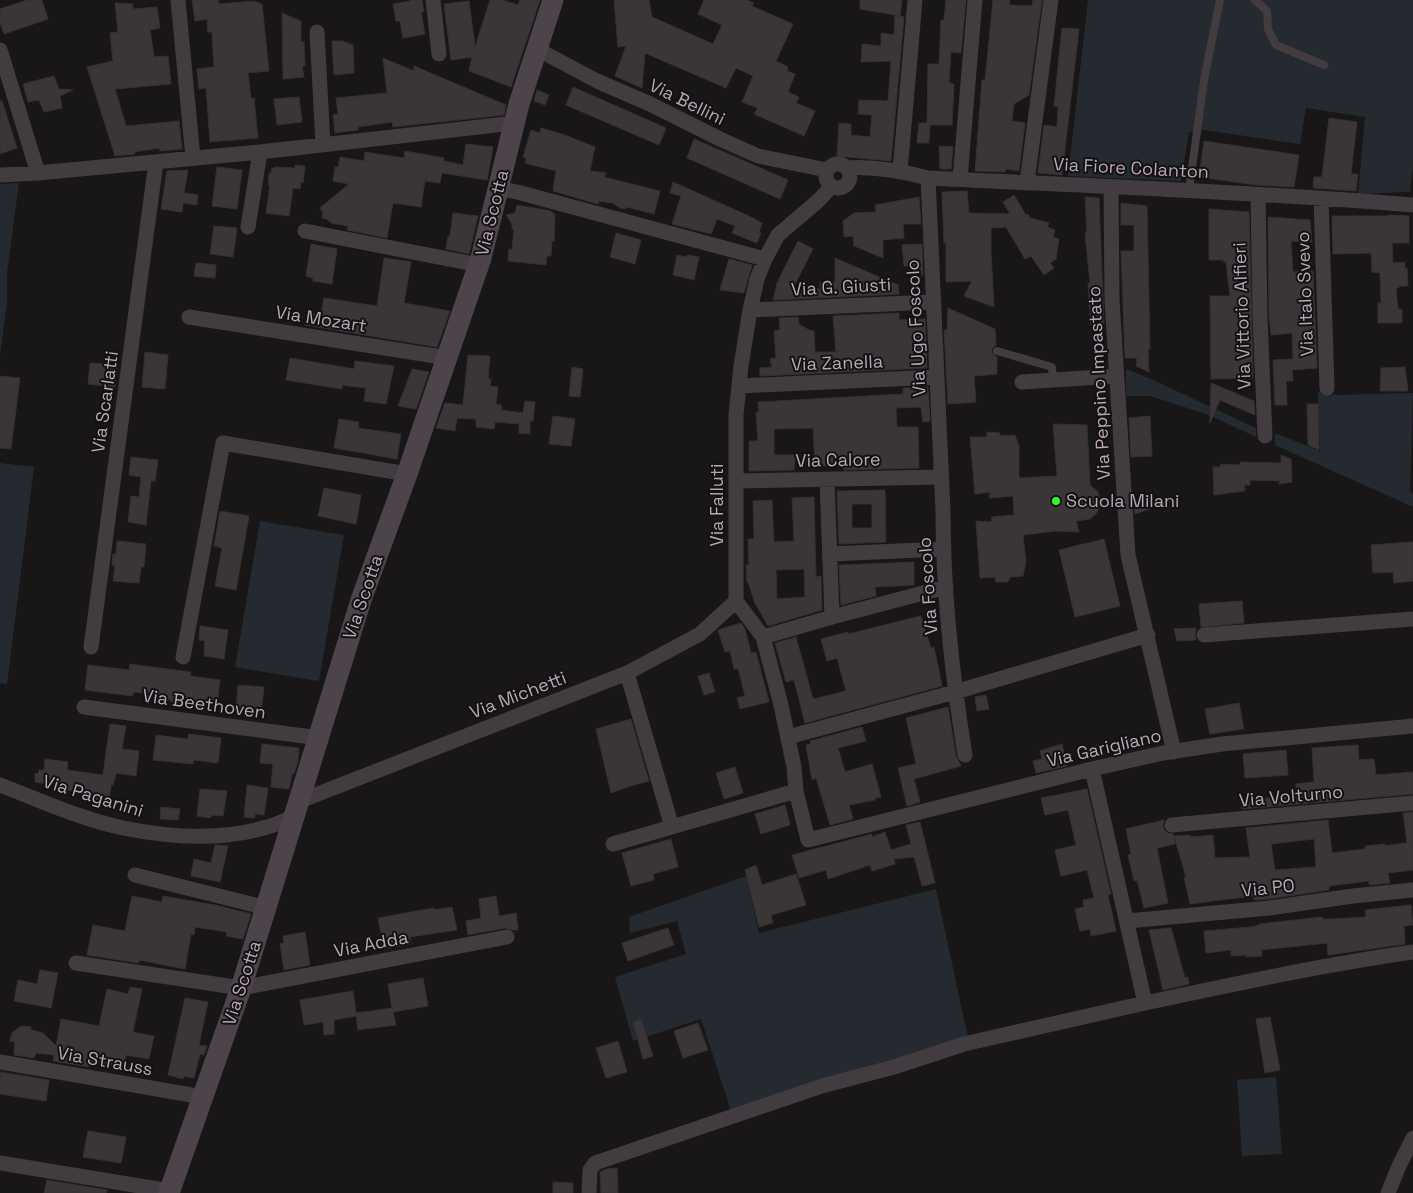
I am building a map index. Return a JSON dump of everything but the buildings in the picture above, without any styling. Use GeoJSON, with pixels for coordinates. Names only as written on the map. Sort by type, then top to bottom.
{"type":"FeatureCollection","features":[{"type":"Feature","properties":{"kind":"street"},"geometry":{"type":"LineString","coordinates":[[178,0],[193,158]]}},
{"type":"Feature","properties":{"kind":"street"},"geometry":{"type":"LineString","coordinates":[[433,0],[439,54]]}},
{"type":"Feature","properties":{"kind":"street","name":"Via Scotta"},"geometry":{"type":"LineString","coordinates":[[170,1192],[267,908],[361,600],[448,358],[479,265],[514,123],[553,0]]}},
{"type":"Feature","properties":{"kind":"street"},"geometry":{"type":"LineString","coordinates":[[900,171],[915,0]]}},
{"type":"Feature","properties":{"kind":"street"},"geometry":{"type":"LineString","coordinates":[[960,179],[975,0]]}},
{"type":"Feature","properties":{"kind":"street"},"geometry":{"type":"LineString","coordinates":[[1027,182],[1051,0]]}},
{"type":"Feature","properties":{"kind":"street"},"geometry":{"type":"LineString","coordinates":[[317,32],[323,144]]}},
{"type":"Feature","properties":{"kind":"street","name":"Via Bellini"},"geometry":{"type":"LineString","coordinates":[[537,49],[597,81],[650,104],[758,156],[827,170]]}},
{"type":"Feature","properties":{"kind":"street"},"geometry":{"type":"LineString","coordinates":[[0,50],[38,173]]}},
{"type":"Feature","properties":{"kind":"street"},"geometry":{"type":"LineString","coordinates":[[0,175],[260,152],[514,123]]}},
{"type":"Feature","properties":{"kind":"street"},"geometry":{"type":"LineString","coordinates":[[248,227],[260,152]]}},
{"type":"Feature","properties":{"kind":"street","name":"Via Scarlatti"},"geometry":{"type":"LineString","coordinates":[[91,647],[156,162]]}},
{"type":"Feature","properties":{"kind":"street"},"geometry":{"type":"LineString","coordinates":[[837,164],[847,168],[850,176],[847,184],[840,187],[832,186],[827,181],[827,170],[837,164]]}},
{"type":"Feature","properties":{"kind":"street","name":"Via Fiore Colanton"},"geometry":{"type":"LineString","coordinates":[[847,168],[869,167],[900,171],[928,178],[1189,190],[1413,205]]}},
{"type":"Feature","properties":{"kind":"street","name":"Via Ugo Foscolo"},"geometry":{"type":"LineString","coordinates":[[928,178],[941,476]]}},
{"type":"Feature","properties":{"kind":"street","name":"Via Falluti"},"geometry":{"type":"LineString","coordinates":[[736,601],[736,415],[750,310],[757,279],[764,259],[778,235],[818,201],[832,186]]}},
{"type":"Feature","properties":{"kind":"street","name":"Via Peppino Impastato"},"geometry":{"type":"LineString","coordinates":[[1111,186],[1112,300],[1128,555],[1174,752]]}},
{"type":"Feature","properties":{"kind":"street"},"geometry":{"type":"LineString","coordinates":[[498,188],[764,259]]}},
{"type":"Feature","properties":{"kind":"street","name":"Via Vittorio Alfieri"},"geometry":{"type":"LineString","coordinates":[[1258,195],[1260,317],[1265,436]]}},
{"type":"Feature","properties":{"kind":"street","name":"Via Italo Svevo"},"geometry":{"type":"LineString","coordinates":[[1321,198],[1327,388]]}},
{"type":"Feature","properties":{"kind":"street"},"geometry":{"type":"LineString","coordinates":[[305,231],[479,265]]}},
{"type":"Feature","properties":{"kind":"street","name":"Via G. Giusti"},"geometry":{"type":"LineString","coordinates":[[750,310],[933,302]]}},
{"type":"Feature","properties":{"kind":"street","name":"Via Mozart"},"geometry":{"type":"LineString","coordinates":[[189,316],[448,358]]}},
{"type":"Feature","properties":{"kind":"street"},"geometry":{"type":"LineString","coordinates":[[1022,382],[1116,376]]}},
{"type":"Feature","properties":{"kind":"street","name":"Via Zanella"},"geometry":{"type":"LineString","coordinates":[[739,386],[937,377]]}},
{"type":"Feature","properties":{"kind":"street"},"geometry":{"type":"LineString","coordinates":[[184,657],[223,443],[407,474]]}},
{"type":"Feature","properties":{"kind":"street","name":"Via Calore"},"geometry":{"type":"LineString","coordinates":[[736,481],[941,476]]}},
{"type":"Feature","properties":{"kind":"street","name":"Via Foscolo"},"geometry":{"type":"LineString","coordinates":[[941,476],[943,549],[955,692],[965,755]]}},
{"type":"Feature","properties":{"kind":"street"},"geometry":{"type":"LineString","coordinates":[[827,480],[832,616]]}},
{"type":"Feature","properties":{"kind":"street"},"geometry":{"type":"LineString","coordinates":[[831,554],[943,549]]}},
{"type":"Feature","properties":{"kind":"street"},"geometry":{"type":"LineString","coordinates":[[762,637],[832,616],[946,587]]}},
{"type":"Feature","properties":{"kind":"street"},"geometry":{"type":"LineString","coordinates":[[613,844],[796,791],[794,766],[781,705],[762,637],[736,601]]}},
{"type":"Feature","properties":{"kind":"street","name":"Via Michetti"},"geometry":{"type":"LineString","coordinates":[[297,809],[628,673],[700,634],[736,601]]}},
{"type":"Feature","properties":{"kind":"street"},"geometry":{"type":"LineString","coordinates":[[1204,635],[1413,619]]}},
{"type":"Feature","properties":{"kind":"street"},"geometry":{"type":"LineString","coordinates":[[788,737],[955,692],[1148,635]]}},
{"type":"Feature","properties":{"kind":"street"},"geometry":{"type":"LineString","coordinates":[[628,673],[672,827]]}},
{"type":"Feature","properties":{"kind":"street","name":"Via Beethoven"},"geometry":{"type":"LineString","coordinates":[[84,707],[319,738]]}},
{"type":"Feature","properties":{"kind":"street","name":"Via Garigliano"},"geometry":{"type":"LineString","coordinates":[[796,791],[808,840],[1092,769],[1174,752],[1222,744],[1413,726]]}},
{"type":"Feature","properties":{"kind":"street"},"geometry":{"type":"LineString","coordinates":[[1092,769],[1145,1003]]}},
{"type":"Feature","properties":{"kind":"street","name":"Via Paganini"},"geometry":{"type":"LineString","coordinates":[[0,785],[72,813],[122,828],[187,836],[221,836],[266,828],[297,809]]}},
{"type":"Feature","properties":{"kind":"street","name":"Via Volturno"},"geometry":{"type":"LineString","coordinates":[[1172,825],[1413,804]]}},
{"type":"Feature","properties":{"kind":"street"},"geometry":{"type":"LineString","coordinates":[[135,875],[267,908]]}},
{"type":"Feature","properties":{"kind":"street","name":"Via PO"},"geometry":{"type":"LineString","coordinates":[[1127,921],[1269,908],[1413,890]]}},
{"type":"Feature","properties":{"kind":"street","name":"Via Adda"},"geometry":{"type":"LineString","coordinates":[[76,963],[241,988],[507,937]]}},
{"type":"Feature","properties":{"kind":"street"},"geometry":{"type":"LineString","coordinates":[[589,1193],[590,1170],[595,1163],[822,1086],[894,1067],[964,1044],[1235,984],[1365,959],[1413,952]]}},
{"type":"Feature","properties":{"kind":"street","name":"Via Strauss"},"geometry":{"type":"LineString","coordinates":[[0,1062],[203,1097]]}},
{"type":"Feature","properties":{"kind":"street"},"geometry":{"type":"LineString","coordinates":[[1388,1193],[1413,1138]]}},
{"type":"Feature","properties":{"kind":"street"},"geometry":{"type":"LineString","coordinates":[[0,1163],[170,1192]]}},
{"type":"Feature","properties":{"kind":"lane"},"geometry":{"type":"LineString","coordinates":[[1189,190],[1204,80],[1220,0]]}},
{"type":"Feature","properties":{"kind":"lane"},"geometry":{"type":"LineString","coordinates":[[1255,0],[1266,11],[1268,29],[1276,45],[1324,66]]}},
{"type":"Feature","properties":{"kind":"lane"},"geometry":{"type":"LineString","coordinates":[[997,351],[1052,367],[1053,380]]}},
{"type":"Feature","properties":{"kind":"shaded area"},"geometry":{"type":"Polygon","coordinates":[[[1088,0],[1413,0],[1413,167],[1410,192],[1358,194],[1365,117],[1306,108],[1300,144],[1204,130],[1189,132],[1181,181],[1068,176],[1088,0]]]}},
{"type":"Feature","properties":{"kind":"shaded area"},"geometry":{"type":"Polygon","coordinates":[[[19,183],[7,273],[7,303],[0,355],[0,184],[19,183]]]}},
{"type":"Feature","properties":{"kind":"shaded area"},"geometry":{"type":"Polygon","coordinates":[[[1126,369],[1256,428],[1256,437],[1209,415],[1150,396],[1126,396],[1126,369]]]}},
{"type":"Feature","properties":{"kind":"shaded area"},"geometry":{"type":"Polygon","coordinates":[[[1318,392],[1336,395],[1413,393],[1410,491],[1413,494],[1413,507],[1275,445],[1275,433],[1320,451],[1318,392]]]}},
{"type":"Feature","properties":{"kind":"shaded area"},"geometry":{"type":"Polygon","coordinates":[[[0,463],[34,467],[7,684],[0,683],[0,463]]]}},
{"type":"Feature","properties":{"kind":"shaded area"},"geometry":{"type":"Polygon","coordinates":[[[260,521],[344,535],[319,681],[235,667],[260,521]]]}},
{"type":"Feature","properties":{"kind":"shaded area"},"geometry":{"type":"Polygon","coordinates":[[[746,876],[759,933],[936,889],[968,1038],[731,1111],[701,1019],[633,1041],[615,977],[686,954],[677,921],[630,933],[629,917],[746,876]]]}},
{"type":"Feature","properties":{"kind":"shaded area"},"geometry":{"type":"Polygon","coordinates":[[[1276,1077],[1282,1154],[1242,1156],[1237,1080],[1276,1077]]]}},
{"type":"Feature","properties":{"kind":"place","name":"Scuola Milani"},"geometry":{"type":"Point","coordinates":[1056,501]}}]}
